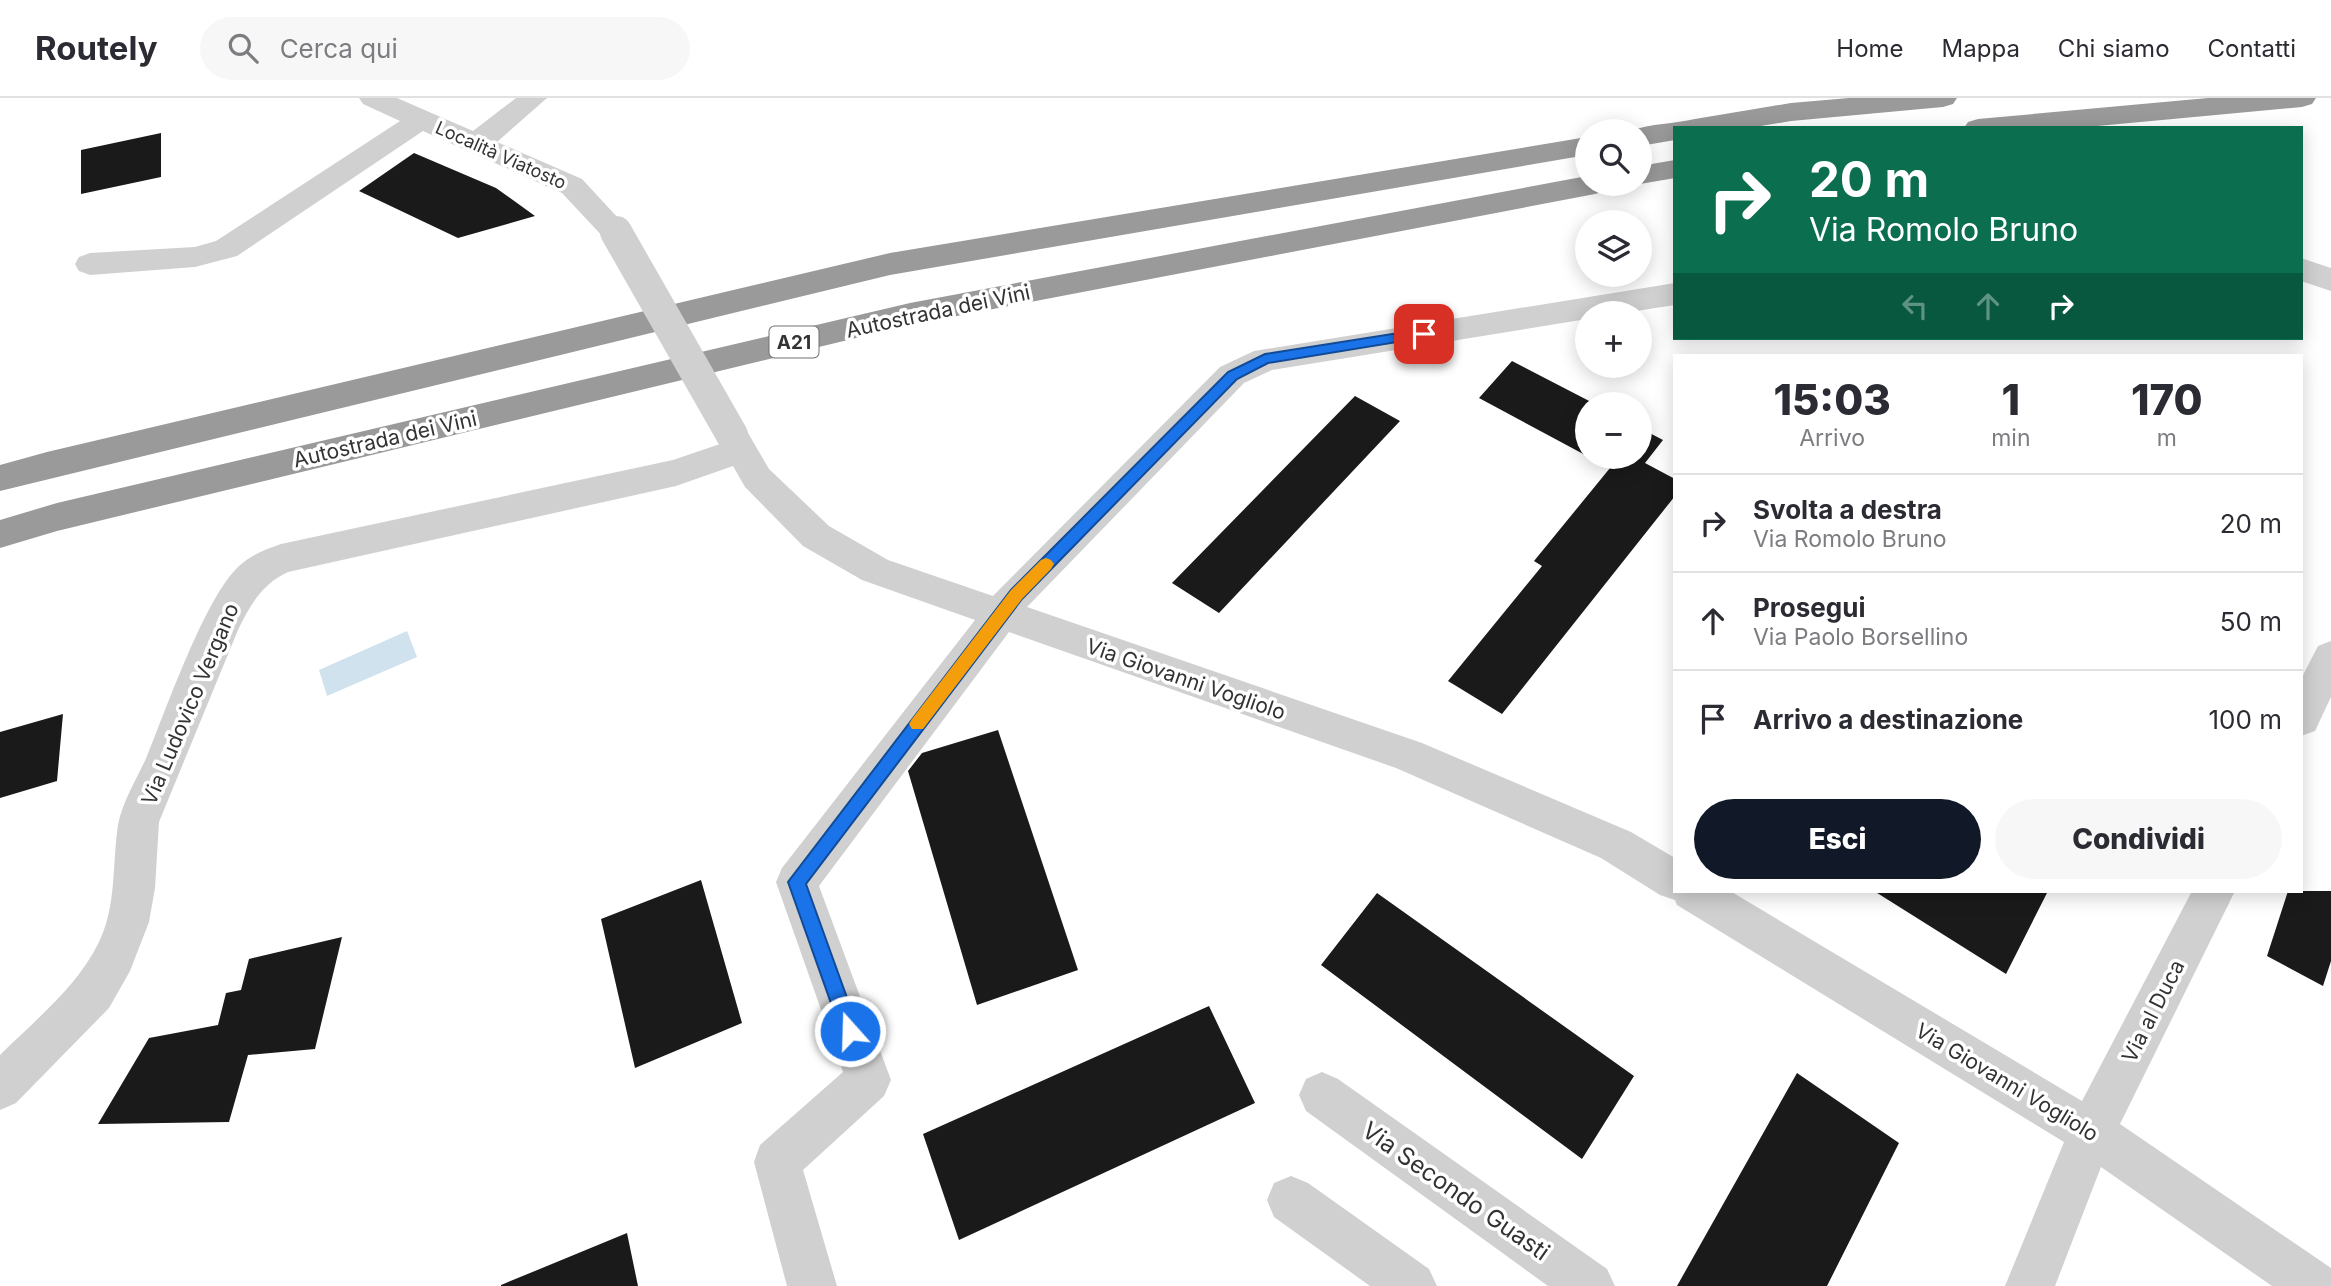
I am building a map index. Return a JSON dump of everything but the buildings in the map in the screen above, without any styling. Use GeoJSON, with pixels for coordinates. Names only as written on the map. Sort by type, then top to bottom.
{"type":"FeatureCollection","features":[{"type":"Feature","properties":{"kind":"highway"},"geometry":{"type":"LineString","coordinates":[[1707,126],[1791,112],[1943,98]]}},
{"type":"Feature","properties":{"kind":"highway"},"geometry":{"type":"LineString","coordinates":[[2000,126],[2302,98]]}},
{"type":"Feature","properties":{"kind":"highway"},"geometry":{"type":"LineString","coordinates":[[1652,135],[1673,131]]}},
{"type":"Feature","properties":{"kind":"highway"},"geometry":{"type":"LineString","coordinates":[[0,478],[890,264],[1575,148]]}},
{"type":"Feature","properties":{"kind":"highway"},"geometry":{"type":"LineString","coordinates":[[1652,173],[1673,169]]}},
{"type":"Feature","properties":{"kind":"highway","name":"Autostrada dei Vini"},"geometry":{"type":"LineString","coordinates":[[0,534],[57,517],[910,314],[1575,188]]}},
{"type":"Feature","properties":{"kind":"street","name":"Località Viatosto"},"geometry":{"type":"LineString","coordinates":[[373,98],[572,186],[616,232],[736,442]]}},
{"type":"Feature","properties":{"kind":"street"},"geometry":{"type":"LineString","coordinates":[[477,143],[533,98]]}},
{"type":"Feature","properties":{"kind":"street"},"geometry":{"type":"LineString","coordinates":[[90,264],[195,257],[226,249],[422,119]]}},
{"type":"Feature","properties":{"kind":"street"},"geometry":{"type":"LineString","coordinates":[[2303,270],[2331,280]]}},
{"type":"Feature","properties":{"kind":"street"},"geometry":{"type":"LineString","coordinates":[[812,1286],[776,1162],[868,1080],[796,882],[1016,594],[1233,375],[1265,359],[1673,294]]}},
{"type":"Feature","properties":{"kind":"street","name":"Via Giovanni Vogliolo"},"geometry":{"type":"LineString","coordinates":[[736,442],[757,478],[816,536],[875,569],[1000,615],[1408,755],[1616,845],[1673,880]]}},
{"type":"Feature","properties":{"kind":"street","name":"Via Ludovico Vergano"},"geometry":{"type":"LineString","coordinates":[[0,1087],[93,993],[115,957],[128,922],[134,888],[139,822],[219,630],[236,596],[251,577],[266,566],[292,556],[676,473],[736,442]]}},
{"type":"Feature","properties":{"kind":"street"},"geometry":{"type":"LineString","coordinates":[[2303,716],[2329,670]]}},
{"type":"Feature","properties":{"kind":"street","name":"Via Giovanni Vogliolo"},"geometry":{"type":"LineString","coordinates":[[1695,893],[2091,1132],[2314,1286]]}},
{"type":"Feature","properties":{"kind":"street","name":"Via al Duca"},"geometry":{"type":"LineString","coordinates":[[2030,1286],[2091,1132],[2213,893]]}},
{"type":"Feature","properties":{"kind":"street","name":"Via Secondo Guasti"},"geometry":{"type":"LineString","coordinates":[[1322,1095],[1590,1286]]}},
{"type":"Feature","properties":{"kind":"street"},"geometry":{"type":"LineString","coordinates":[[1291,1200],[1412,1286]]}},
{"type":"Feature","properties":{"kind":"water"},"geometry":{"type":"Polygon","coordinates":[[[407,631],[417,657],[327,696],[319,670],[407,631]]]}},
{"type":"Feature","properties":{"kind":"slow traffic"},"geometry":{"type":"LineString","coordinates":[[917,724],[1016,594],[1046,564]]}},
{"type":"Feature","properties":{"kind":"route"},"geometry":{"type":"LineString","coordinates":[[850,1031],[796,882],[1016,594],[1233,375],[1265,359],[1424,334]]}}]}
